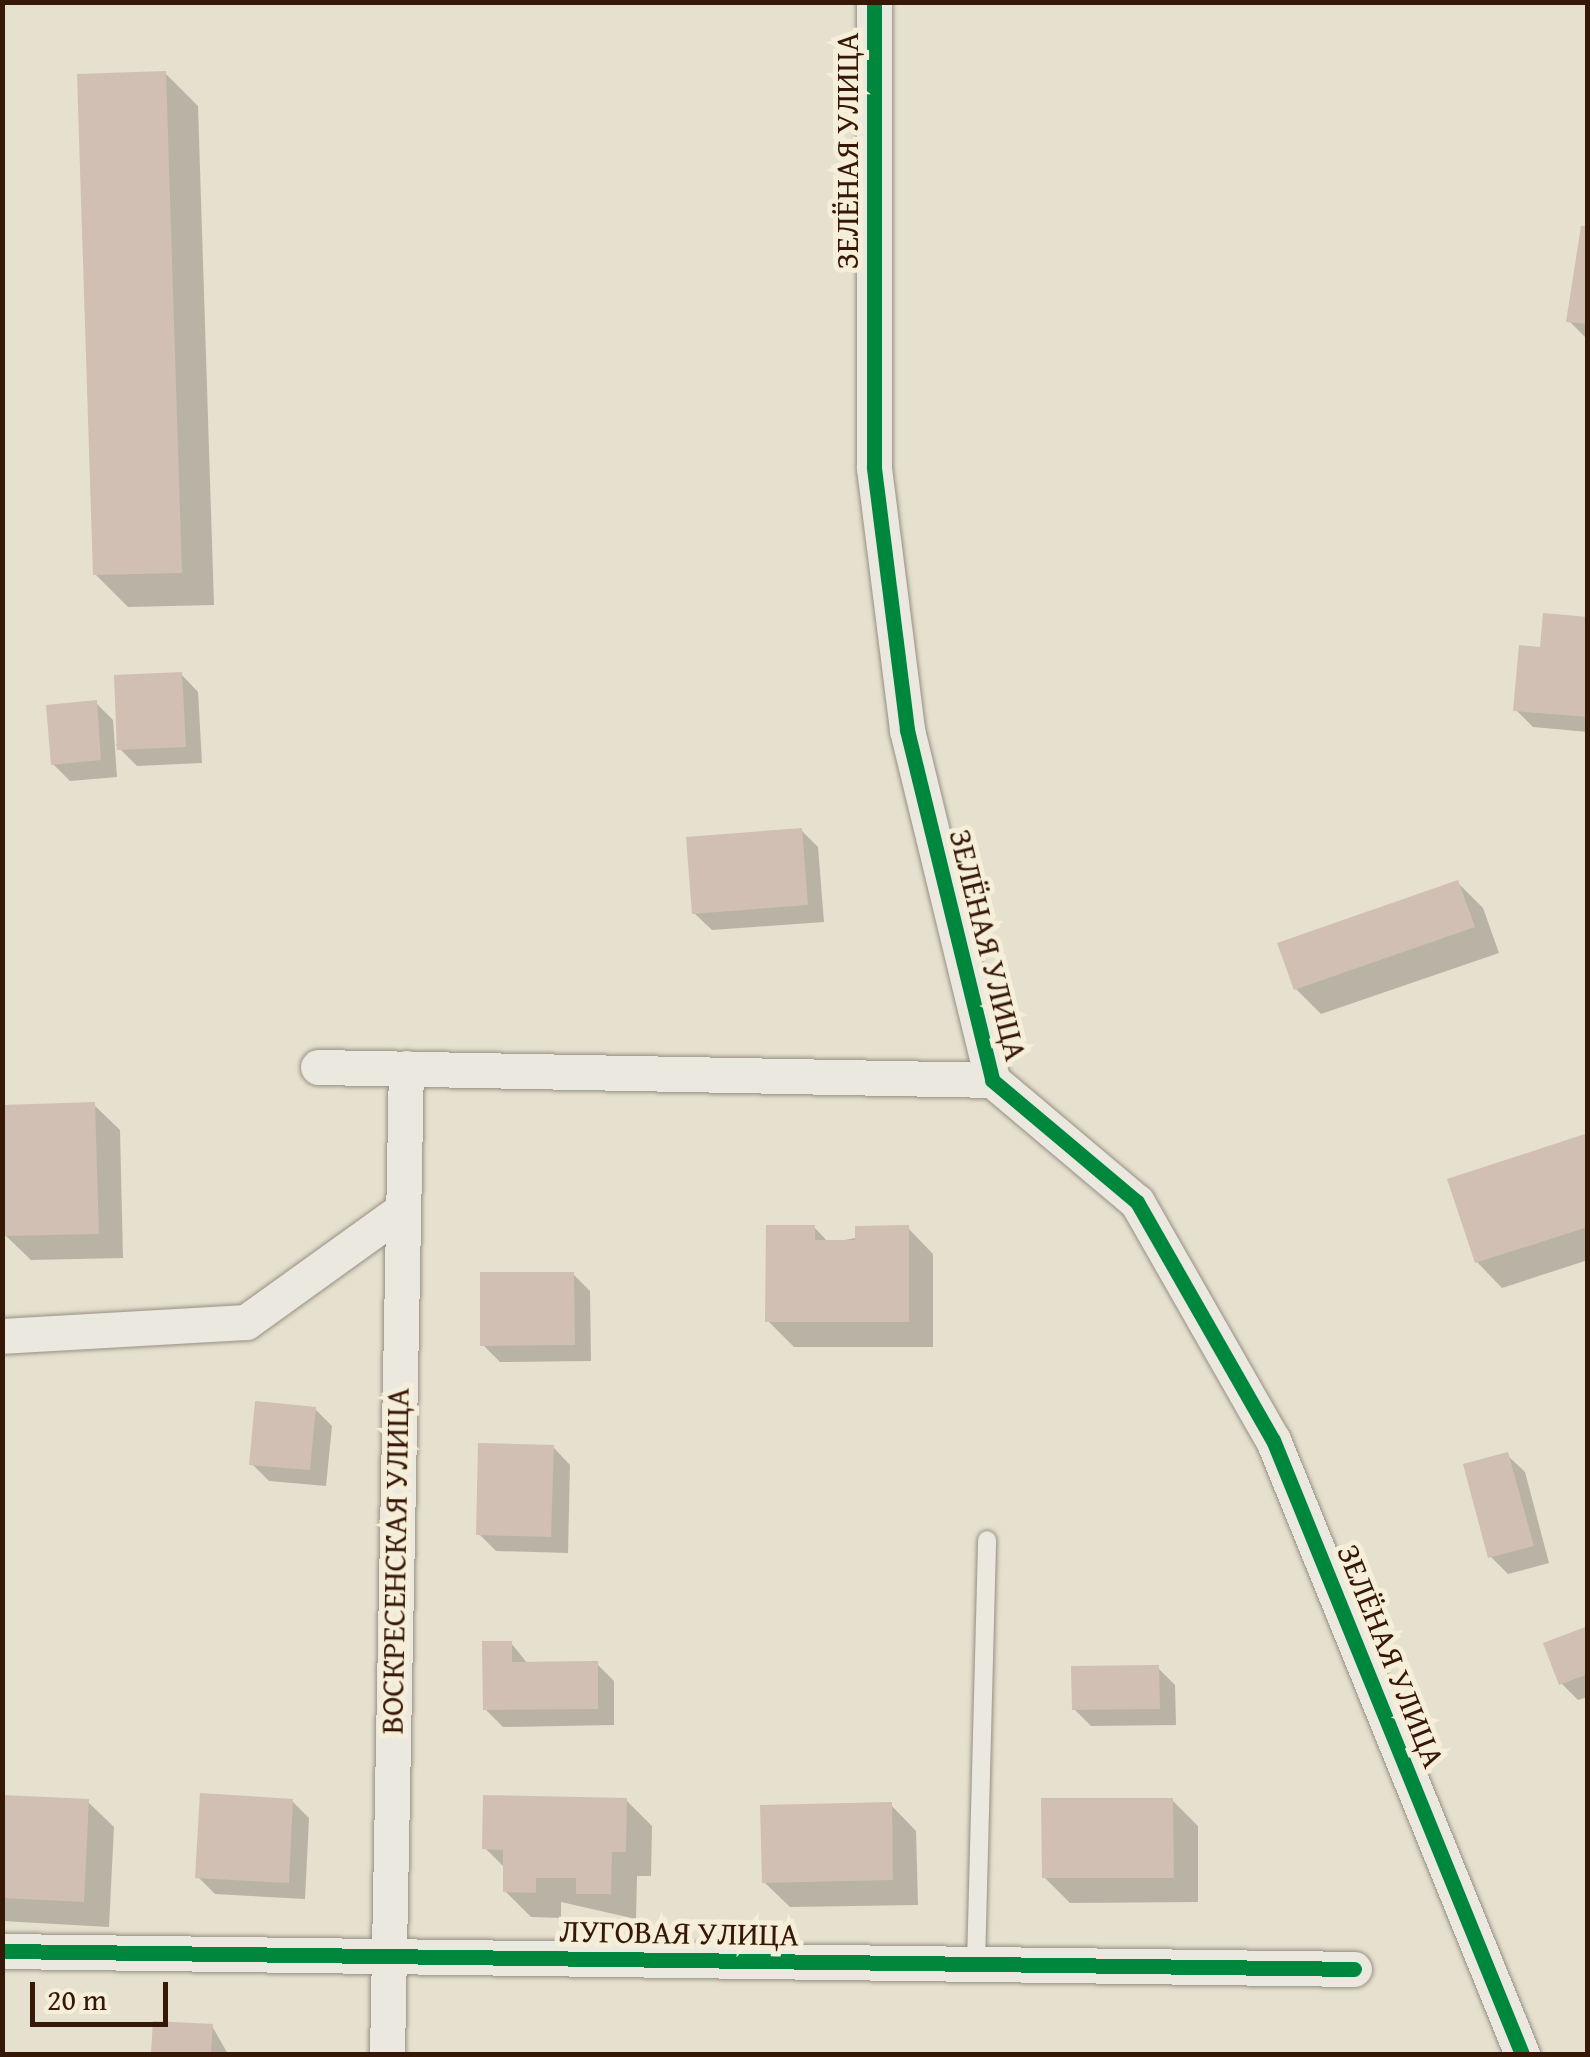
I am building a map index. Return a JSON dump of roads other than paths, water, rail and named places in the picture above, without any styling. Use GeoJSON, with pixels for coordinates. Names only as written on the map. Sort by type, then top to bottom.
{"type":"FeatureCollection","features":[{"type":"Feature","properties":{"kind":"street","name":"ЗЕЛЁНАЯ УЛИЦА"},"geometry":{"type":"LineString","coordinates":[[874,2],[874,468],[907,730],[992,1080],[1138,1202],[1273,1440],[1522,2054]]}},
{"type":"Feature","properties":{"kind":"street","name":"ЗЕЛЁНАЯ УЛИЦА"},"geometry":{"type":"LineString","coordinates":[[318,1067],[992,1080]]}},
{"type":"Feature","properties":{"kind":"street","name":"ВОСКРЕСЕНСКАЯ УЛИЦА"},"geometry":{"type":"LineString","coordinates":[[387,2054],[406,1068]]}},
{"type":"Feature","properties":{"kind":"street"},"geometry":{"type":"LineString","coordinates":[[2,1336],[246,1322],[402,1210]]}},
{"type":"Feature","properties":{"kind":"street","name":"ЛУГОВАЯ УЛИЦА"},"geometry":{"type":"LineString","coordinates":[[2,1952],[1354,1969]]}},
{"type":"Feature","properties":{"kind":"lane"},"geometry":{"type":"LineString","coordinates":[[976,1964],[987,1540]]}}]}
